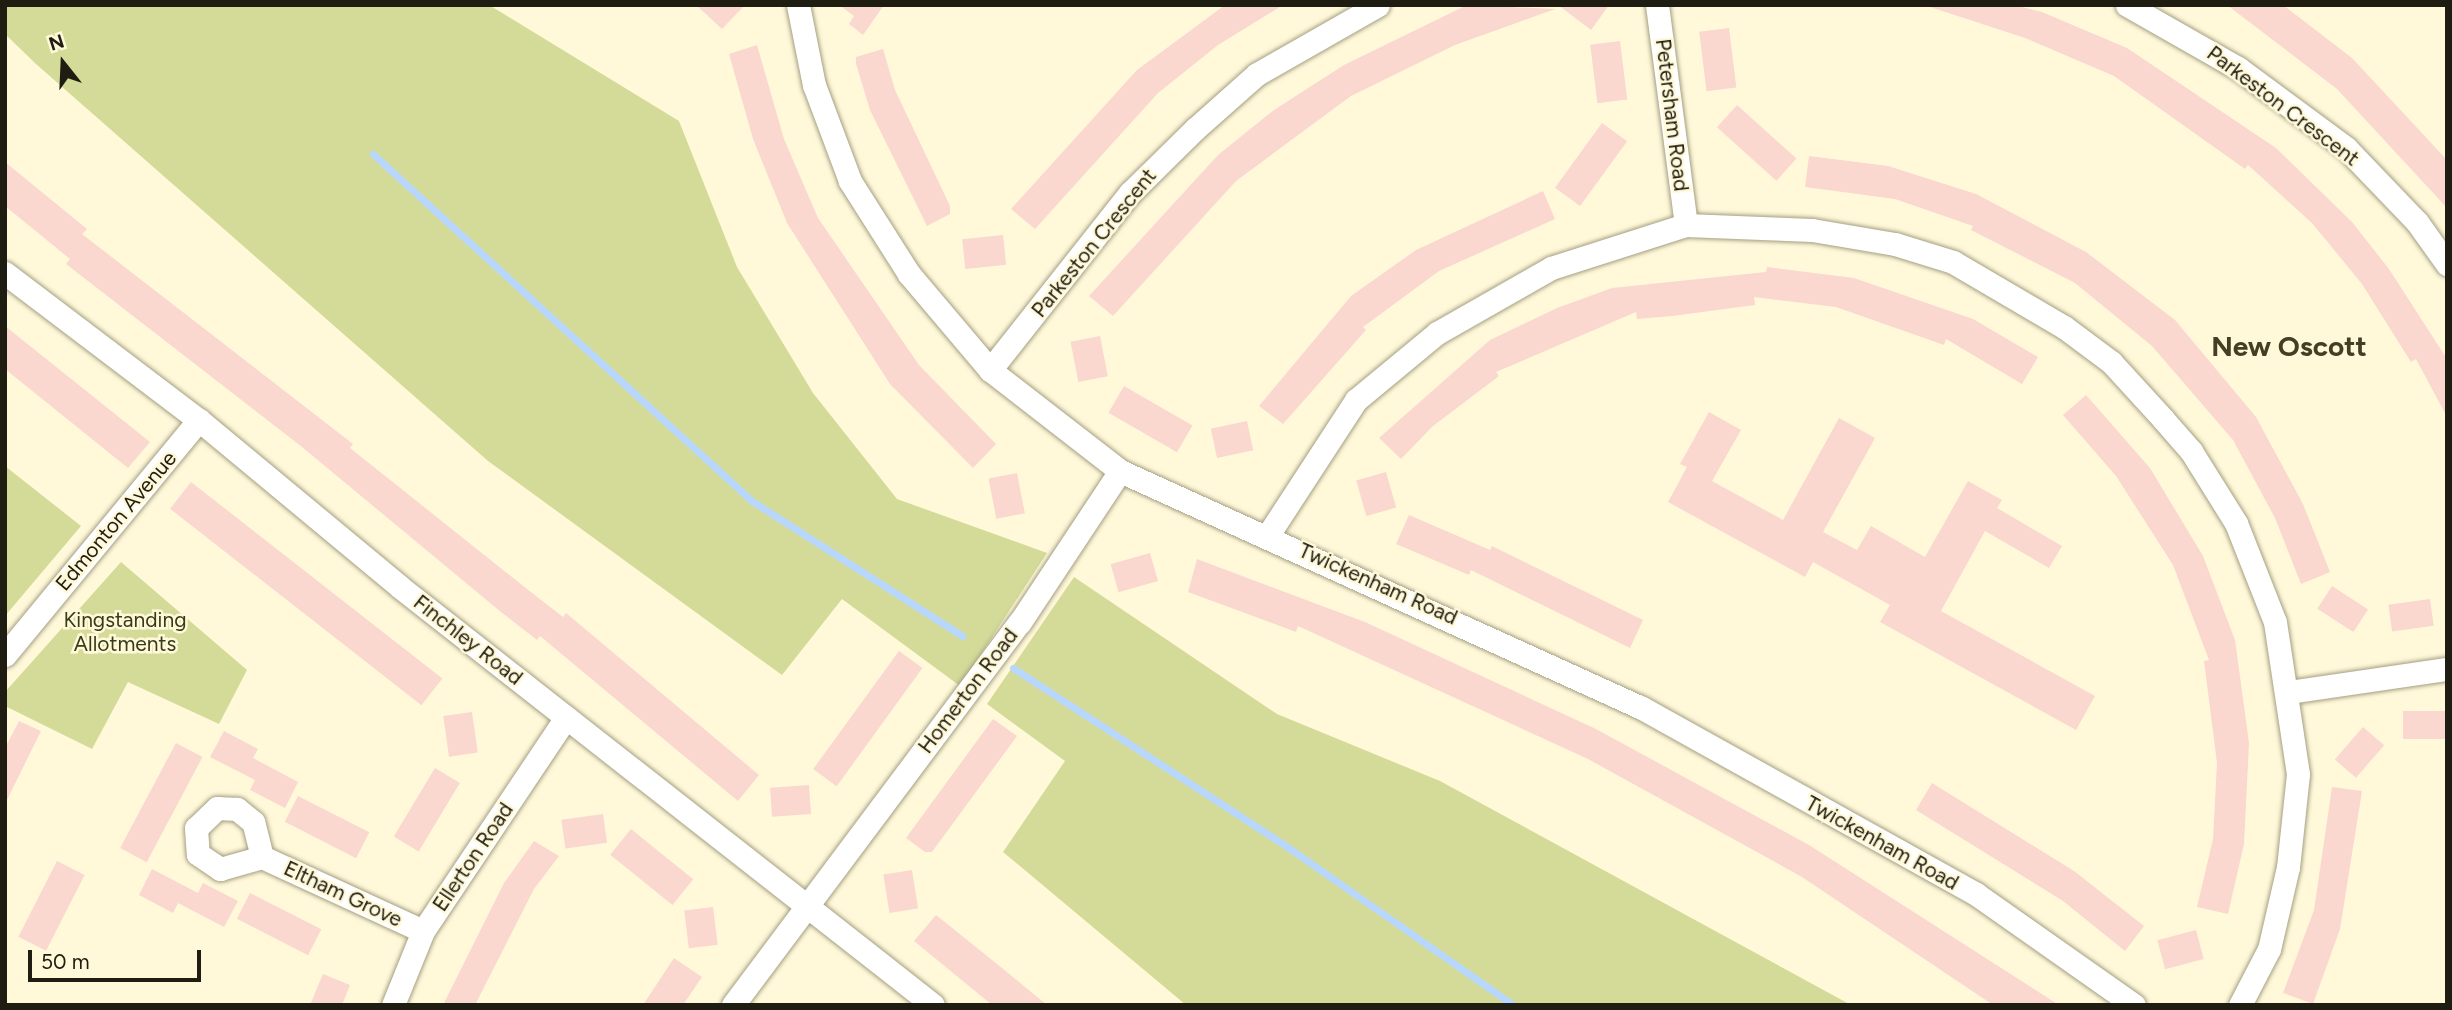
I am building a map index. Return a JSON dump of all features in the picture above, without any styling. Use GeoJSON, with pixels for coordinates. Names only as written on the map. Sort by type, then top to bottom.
{"type":"FeatureCollection","features":[{"type":"Feature","properties":{"kind":"street","name":"Twickenham Road"},"geometry":{"type":"LineString","coordinates":[[798,5],[814,85],[850,181],[945,323],[990,370],[1120,471],[1216,517],[1268,535],[1642,708],[1976,894],[2134,1005]]}},
{"type":"Feature","properties":{"kind":"street","name":"Parkeston Crescent"},"geometry":{"type":"LineString","coordinates":[[990,370],[1130,193],[1195,129],[1257,74],[1378,5]]}},
{"type":"Feature","properties":{"kind":"street","name":"Petersham Road"},"geometry":{"type":"LineString","coordinates":[[1657,5],[1686,225]]}},
{"type":"Feature","properties":{"kind":"street","name":"Parkeston Crescent"},"geometry":{"type":"LineString","coordinates":[[2127,5],[2238,68],[2346,148],[2417,222],[2447,264]]}},
{"type":"Feature","properties":{"kind":"street"},"geometry":{"type":"LineString","coordinates":[[1268,535],[1356,400],[1437,333],[1552,268],[1686,225],[1812,230],[1941,259],[1998,286],[2111,362],[2191,451],[2236,523],[2275,622],[2289,692],[2298,774],[2288,867],[2269,949],[2240,1005]]}},
{"type":"Feature","properties":{"kind":"street","name":"Finchley Road"},"geometry":{"type":"LineString","coordinates":[[5,274],[199,420],[566,717],[933,1005]]}},
{"type":"Feature","properties":{"kind":"street","name":"Edmonton Avenue"},"geometry":{"type":"LineString","coordinates":[[5,655],[199,420]]}},
{"type":"Feature","properties":{"kind":"street","name":"Homerton Road"},"geometry":{"type":"LineString","coordinates":[[733,1005],[806,903],[1020,622],[1120,471]]}},
{"type":"Feature","properties":{"kind":"street"},"geometry":{"type":"LineString","coordinates":[[2289,692],[2447,669]]}},
{"type":"Feature","properties":{"kind":"street","name":"Ellerton Road"},"geometry":{"type":"LineString","coordinates":[[393,1005],[423,931],[566,717]]}},
{"type":"Feature","properties":{"kind":"street","name":"Eltham Grove"},"geometry":{"type":"LineString","coordinates":[[262,857],[423,931]]}},
{"type":"Feature","properties":{"kind":"green space"},"geometry":{"type":"Polygon","coordinates":[[[5,5],[489,5],[679,121],[737,267],[813,393],[897,499],[1047,553],[960,686],[842,599],[782,675],[488,461],[36,64],[5,34],[5,5]]]}},
{"type":"Feature","properties":{"kind":"green space","name":"Kingstanding Allotments"},"geometry":{"type":"Polygon","coordinates":[[[5,466],[81,526],[5,616],[5,466]]]}},
{"type":"Feature","properties":{"kind":"green space","name":"Kingstanding Allotments"},"geometry":{"type":"Polygon","coordinates":[[[121,562],[247,670],[219,724],[128,682],[92,749],[5,706],[5,692],[121,562]]]}},
{"type":"Feature","properties":{"kind":"green space"},"geometry":{"type":"Polygon","coordinates":[[[1074,577],[1277,714],[1440,781],[1851,1005],[1186,1005],[1003,852],[1065,761],[987,704],[1074,577]]]}},
{"type":"Feature","properties":{"kind":"building"},"geometry":{"type":"Polygon","coordinates":[[[696,5],[745,5],[722,29],[696,5]]]}},
{"type":"Feature","properties":{"kind":"building"},"geometry":{"type":"Polygon","coordinates":[[[839,5],[884,5],[863,35],[849,24],[854,16],[839,5]]]}},
{"type":"Feature","properties":{"kind":"building"},"geometry":{"type":"Polygon","coordinates":[[[1225,5],[1283,5],[1218,45],[1158,93],[1035,229],[1011,209],[1137,70],[1225,5]]]}},
{"type":"Feature","properties":{"kind":"building"},"geometry":{"type":"Polygon","coordinates":[[[1467,5],[1555,9],[1455,45],[1351,96],[1236,181],[1113,316],[1089,296],[1218,155],[1274,110],[1344,65],[1467,5]]]}},
{"type":"Feature","properties":{"kind":"building"},"geometry":{"type":"Polygon","coordinates":[[[1558,5],[1609,5],[1591,30],[1558,5]]]}},
{"type":"Feature","properties":{"kind":"building"},"geometry":{"type":"Polygon","coordinates":[[[1924,5],[2014,5],[2042,12],[2127,48],[2276,148],[2352,222],[2389,269],[2447,359],[2447,417],[2416,359],[2411,362],[2362,284],[2312,223],[2248,165],[2245,169],[2114,76],[2025,38],[1924,5]]]}},
{"type":"Feature","properties":{"kind":"building"},"geometry":{"type":"Polygon","coordinates":[[[2227,5],[2283,5],[2352,58],[2447,160],[2447,208],[2337,89],[2227,5]]]}},
{"type":"Feature","properties":{"kind":"building"},"geometry":{"type":"Polygon","coordinates":[[[1729,28],[1736,88],[1707,91],[1699,32],[1729,28]]]}},
{"type":"Feature","properties":{"kind":"building"},"geometry":{"type":"Polygon","coordinates":[[[1620,41],[1627,100],[1597,103],[1590,45],[1620,41]]]}},
{"type":"Feature","properties":{"kind":"building"},"geometry":{"type":"Polygon","coordinates":[[[757,45],[784,139],[818,218],[919,365],[996,444],[973,468],[890,384],[787,223],[753,139],[729,54],[757,45]]]}},
{"type":"Feature","properties":{"kind":"building"},"geometry":{"type":"Polygon","coordinates":[[[883,49],[895,90],[950,206],[950,214],[927,226],[870,110],[856,64],[856,57],[883,49]]]}},
{"type":"Feature","properties":{"kind":"building"},"geometry":{"type":"Polygon","coordinates":[[[1737,105],[1796,159],[1776,181],[1717,127],[1737,105]]]}},
{"type":"Feature","properties":{"kind":"building"},"geometry":{"type":"Polygon","coordinates":[[[1602,123],[1627,141],[1580,206],[1555,188],[1602,123]]]}},
{"type":"Feature","properties":{"kind":"building"},"geometry":{"type":"Polygon","coordinates":[[[1809,156],[1888,166],[1976,194],[2086,252],[2175,320],[2256,417],[2303,504],[2330,572],[2301,584],[2275,518],[2233,440],[2152,346],[2075,283],[1971,230],[1973,226],[1895,199],[1805,187],[1809,156]]]}},
{"type":"Feature","properties":{"kind":"building"},"geometry":{"type":"Polygon","coordinates":[[[5,162],[87,229],[82,234],[353,444],[350,448],[527,589],[563,617],[566,613],[759,775],[738,801],[540,636],[537,640],[501,612],[302,447],[66,264],[70,259],[5,206],[5,162]]]}},
{"type":"Feature","properties":{"kind":"building"},"geometry":{"type":"Polygon","coordinates":[[[1543,191],[1555,219],[1439,271],[1363,327],[1366,330],[1283,424],[1259,406],[1351,296],[1416,250],[1543,191]]]}},
{"type":"Feature","properties":{"kind":"building"},"geometry":{"type":"Polygon","coordinates":[[[1003,235],[1006,265],[965,269],[962,239],[1003,235]]]}},
{"type":"Feature","properties":{"kind":"building"},"geometry":{"type":"Polygon","coordinates":[[[1767,267],[1854,278],[1973,319],[2038,357],[2022,384],[1946,339],[1944,345],[1836,307],[1754,297],[1755,305],[1672,316],[1637,319],[1636,312],[1496,372],[1499,376],[1433,426],[1401,459],[1379,438],[1490,340],[1557,308],[1612,288],[1766,272],[1767,267]]]}},
{"type":"Feature","properties":{"kind":"building"},"geometry":{"type":"Polygon","coordinates":[[[5,326],[150,442],[128,468],[5,369],[5,326]]]}},
{"type":"Feature","properties":{"kind":"building"},"geometry":{"type":"Polygon","coordinates":[[[1100,336],[1108,376],[1078,382],[1071,342],[1100,336]]]}},
{"type":"Feature","properties":{"kind":"building"},"geometry":{"type":"Polygon","coordinates":[[[1124,386],[1192,426],[1177,452],[1108,413],[1124,386]]]}},
{"type":"Feature","properties":{"kind":"building"},"geometry":{"type":"Polygon","coordinates":[[[2086,395],[2150,468],[2203,556],[2235,640],[2249,743],[2244,844],[2228,914],[2197,907],[2213,839],[2217,763],[2204,661],[2209,660],[2173,565],[2116,476],[2063,415],[2086,395]]]}},
{"type":"Feature","properties":{"kind":"building"},"geometry":{"type":"Polygon","coordinates":[[[1709,412],[1741,430],[1712,481],[1783,520],[1839,418],[1875,438],[1823,532],[1857,550],[1871,526],[1925,557],[1968,481],[2002,500],[1997,508],[2062,546],[2049,568],[1985,531],[1941,611],[2095,696],[2076,730],[1880,622],[1890,605],[1813,562],[1805,577],[1668,502],[1687,467],[1680,464],[1709,412]]]}},
{"type":"Feature","properties":{"kind":"building"},"geometry":{"type":"Polygon","coordinates":[[[1247,421],[1253,450],[1217,458],[1211,429],[1247,421]]]}},
{"type":"Feature","properties":{"kind":"building"},"geometry":{"type":"Polygon","coordinates":[[[1386,472],[1396,508],[1366,516],[1356,481],[1386,472]]]}},
{"type":"Feature","properties":{"kind":"building"},"geometry":{"type":"Polygon","coordinates":[[[1017,473],[1025,513],[996,519],[989,479],[1017,473]]]}},
{"type":"Feature","properties":{"kind":"building"},"geometry":{"type":"Polygon","coordinates":[[[191,482],[442,678],[421,705],[170,509],[191,482]]]}},
{"type":"Feature","properties":{"kind":"building"},"geometry":{"type":"Polygon","coordinates":[[[1409,515],[1490,550],[1492,546],[1643,620],[1630,648],[1471,570],[1469,575],[1396,544],[1409,515]]]}},
{"type":"Feature","properties":{"kind":"building"},"geometry":{"type":"Polygon","coordinates":[[[1150,553],[1158,581],[1119,592],[1111,564],[1150,553]]]}},
{"type":"Feature","properties":{"kind":"building"},"geometry":{"type":"Polygon","coordinates":[[[1197,559],[1365,622],[1596,729],[1809,845],[2059,1005],[1993,1005],[1802,877],[1588,759],[1298,626],[1296,632],[1188,592],[1197,559]]]}},
{"type":"Feature","properties":{"kind":"building"},"geometry":{"type":"Polygon","coordinates":[[[2332,586],[2368,609],[2353,632],[2317,609],[2332,586]]]}},
{"type":"Feature","properties":{"kind":"building"},"geometry":{"type":"Polygon","coordinates":[[[2430,599],[2434,626],[2392,632],[2388,605],[2430,599]]]}},
{"type":"Feature","properties":{"kind":"building"},"geometry":{"type":"Polygon","coordinates":[[[899,651],[922,668],[837,786],[813,769],[899,651]]]}},
{"type":"Feature","properties":{"kind":"building"},"geometry":{"type":"Polygon","coordinates":[[[2403,711],[2447,711],[2447,739],[2403,739],[2403,711]]]}},
{"type":"Feature","properties":{"kind":"building"},"geometry":{"type":"Polygon","coordinates":[[[472,712],[478,753],[449,757],[443,716],[472,712]]]}},
{"type":"Feature","properties":{"kind":"building"},"geometry":{"type":"Polygon","coordinates":[[[993,719],[1017,736],[932,852],[925,852],[906,838],[993,719]]]}},
{"type":"Feature","properties":{"kind":"building"},"geometry":{"type":"Polygon","coordinates":[[[19,721],[41,731],[5,804],[5,748],[19,721]]]}},
{"type":"Feature","properties":{"kind":"building"},"geometry":{"type":"Polygon","coordinates":[[[2363,727],[2384,745],[2356,778],[2335,759],[2363,727]]]}},
{"type":"Feature","properties":{"kind":"building"},"geometry":{"type":"Polygon","coordinates":[[[224,731],[258,749],[253,758],[298,782],[285,808],[250,790],[255,780],[210,757],[224,731]]]}},
{"type":"Feature","properties":{"kind":"building"},"geometry":{"type":"Polygon","coordinates":[[[176,743],[202,757],[147,862],[120,848],[176,743]]]}},
{"type":"Feature","properties":{"kind":"building"},"geometry":{"type":"Polygon","coordinates":[[[435,768],[460,783],[419,852],[394,837],[435,768]]]}},
{"type":"Feature","properties":{"kind":"building"},"geometry":{"type":"Polygon","coordinates":[[[1932,783],[2074,871],[2144,926],[2125,951],[2063,901],[1916,810],[1932,783]]]}},
{"type":"Feature","properties":{"kind":"building"},"geometry":{"type":"Polygon","coordinates":[[[809,785],[811,814],[772,817],[770,788],[809,785]]]}},
{"type":"Feature","properties":{"kind":"building"},"geometry":{"type":"Polygon","coordinates":[[[2332,787],[2362,791],[2340,929],[2313,1004],[2283,993],[2314,910],[2332,787]]]}},
{"type":"Feature","properties":{"kind":"building"},"geometry":{"type":"Polygon","coordinates":[[[298,796],[369,832],[356,858],[285,822],[298,796]]]}},
{"type":"Feature","properties":{"kind":"building"},"geometry":{"type":"Polygon","coordinates":[[[603,814],[607,843],[565,849],[561,820],[603,814]]]}},
{"type":"Feature","properties":{"kind":"building"},"geometry":{"type":"Polygon","coordinates":[[[631,829],[693,879],[672,905],[610,855],[631,829]]]}},
{"type":"Feature","properties":{"kind":"building"},"geometry":{"type":"Polygon","coordinates":[[[534,841],[559,856],[534,889],[475,1005],[443,1005],[504,883],[534,841]]]}},
{"type":"Feature","properties":{"kind":"building"},"geometry":{"type":"Polygon","coordinates":[[[57,861],[85,875],[46,951],[18,937],[57,861]]]}},
{"type":"Feature","properties":{"kind":"building"},"geometry":{"type":"Polygon","coordinates":[[[152,869],[198,893],[203,883],[238,901],[224,927],[178,903],[173,913],[139,895],[152,869]]]}},
{"type":"Feature","properties":{"kind":"building"},"geometry":{"type":"Polygon","coordinates":[[[912,870],[918,909],[889,913],[883,875],[912,870]]]}},
{"type":"Feature","properties":{"kind":"building"},"geometry":{"type":"Polygon","coordinates":[[[250,893],[321,929],[308,955],[237,919],[250,893]]]}},
{"type":"Feature","properties":{"kind":"building"},"geometry":{"type":"Polygon","coordinates":[[[713,907],[718,945],[689,948],[684,911],[713,907]]]}},
{"type":"Feature","properties":{"kind":"building"},"geometry":{"type":"Polygon","coordinates":[[[936,915],[1047,1005],[992,1005],[914,941],[936,915]]]}},
{"type":"Feature","properties":{"kind":"building"},"geometry":{"type":"Polygon","coordinates":[[[2196,930],[2204,959],[2165,969],[2157,940],[2196,930]]]}},
{"type":"Feature","properties":{"kind":"building"},"geometry":{"type":"Polygon","coordinates":[[[674,958],[702,977],[683,1005],[643,1005],[674,958]]]}},
{"type":"Feature","properties":{"kind":"building"},"geometry":{"type":"Polygon","coordinates":[[[323,974],[350,985],[342,1005],[310,1005],[323,974]]]}},
{"type":"Feature","properties":{"kind":"waterway"},"geometry":{"type":"LineString","coordinates":[[373,154],[752,501],[962,636]]}},
{"type":"Feature","properties":{"kind":"waterway"},"geometry":{"type":"LineString","coordinates":[[1013,668],[1289,848],[1513,1005]]}},
{"type":"Feature","properties":{"kind":"district","name":"New Oscott"},"geometry":{"type":"Point","coordinates":[2289,346]}}]}
